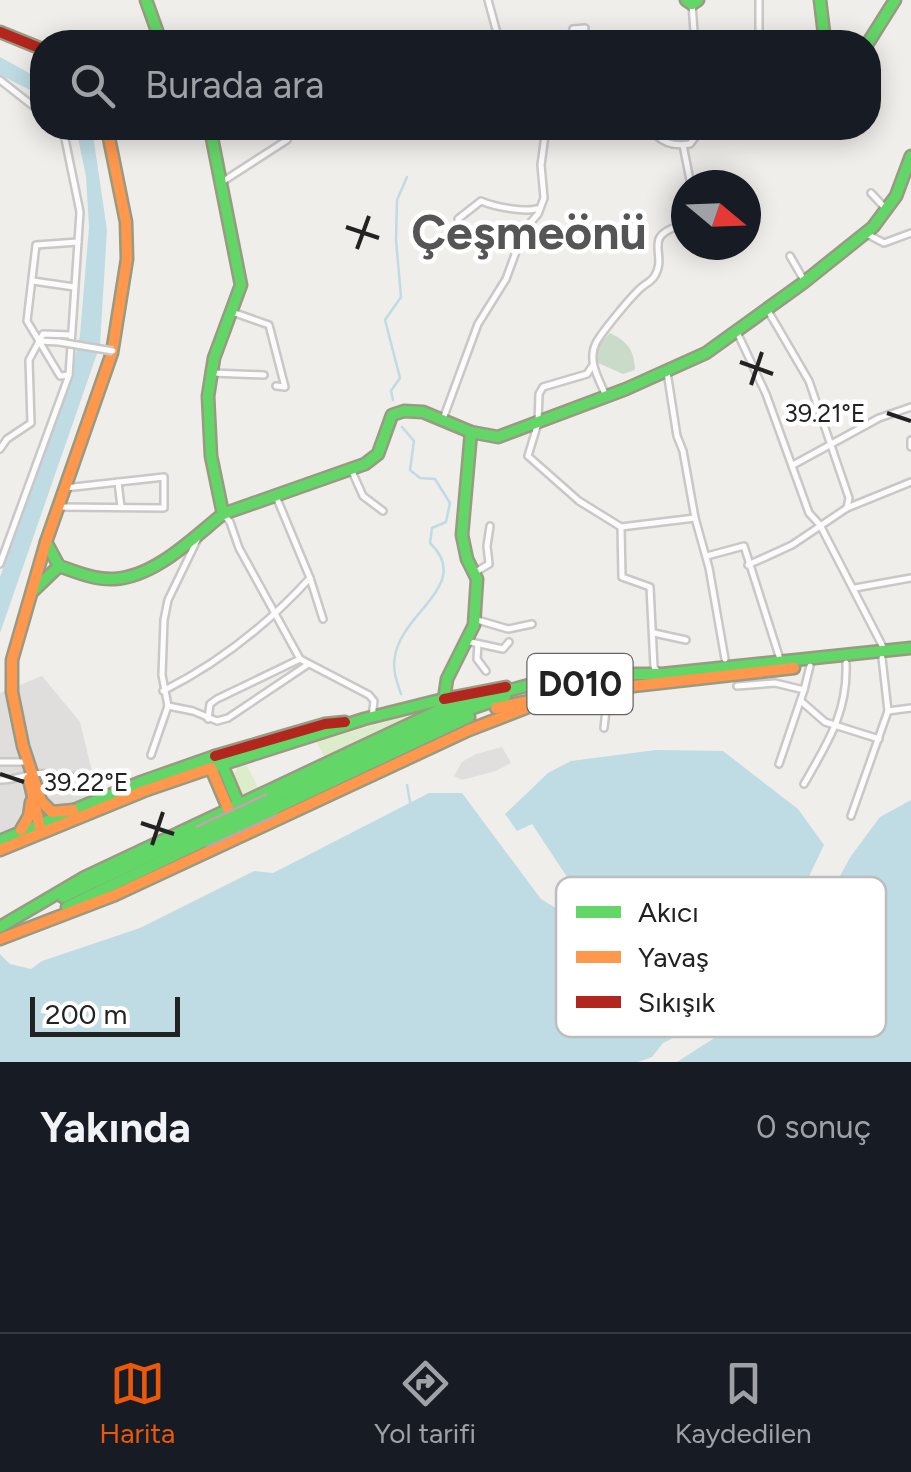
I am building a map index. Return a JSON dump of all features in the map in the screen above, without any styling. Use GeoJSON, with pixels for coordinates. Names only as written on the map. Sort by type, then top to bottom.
{"type":"FeatureCollection","features":[{"type":"Feature","properties":{"kind":"main road"},"geometry":{"type":"LineString","coordinates":[[146,0],[157,30]]}},
{"type":"Feature","properties":{"kind":"main road"},"geometry":{"type":"LineString","coordinates":[[820,0],[824,30]]}},
{"type":"Feature","properties":{"kind":"main road"},"geometry":{"type":"LineString","coordinates":[[876,30],[894,0]]}},
{"type":"Feature","properties":{"kind":"main road"},"geometry":{"type":"LineString","coordinates":[[0,32],[30,44]]}},
{"type":"Feature","properties":{"kind":"main road"},"geometry":{"type":"LineString","coordinates":[[42,827],[12,692],[12,660],[46,542],[113,351],[127,259],[126,222],[109,140]]}},
{"type":"Feature","properties":{"kind":"main road"},"geometry":{"type":"LineString","coordinates":[[213,140],[241,284],[235,313],[216,352],[211,373],[208,414],[223,514]]}},
{"type":"Feature","properties":{"kind":"main road"},"geometry":{"type":"LineString","coordinates":[[46,542],[59,566],[96,578],[117,579],[155,565],[223,514],[275,493],[320,482],[378,454],[392,415],[404,411],[443,419],[471,432],[498,437],[667,372],[706,354],[865,234],[896,196],[911,156]]}},
{"type":"Feature","properties":{"kind":"main road"},"geometry":{"type":"LineString","coordinates":[[444,699],[448,679],[472,643],[477,580],[462,535],[471,432]]}},
{"type":"Feature","properties":{"kind":"main road"},"geometry":{"type":"LineString","coordinates":[[29,596],[59,566]]}},
{"type":"Feature","properties":{"kind":"main road","name":"D010"},"geometry":{"type":"LineString","coordinates":[[272,804],[453,723],[513,703],[609,682],[846,663],[911,651]]}},
{"type":"Feature","properties":{"kind":"main road","name":"D010"},"geometry":{"type":"LineString","coordinates":[[0,927],[202,837],[450,716],[512,695],[659,674],[884,655]]}},
{"type":"Feature","properties":{"kind":"main road"},"geometry":{"type":"LineString","coordinates":[[0,927],[85,877],[442,709],[529,685],[609,682],[659,674]]}},
{"type":"Feature","properties":{"kind":"main road"},"geometry":{"type":"LineString","coordinates":[[31,777],[48,810],[72,810],[216,763],[444,699],[532,682],[609,682]]}},
{"type":"Feature","properties":{"kind":"main road"},"geometry":{"type":"LineString","coordinates":[[0,939],[115,896],[469,730],[562,694]]}},
{"type":"Feature","properties":{"kind":"main road"},"geometry":{"type":"LineString","coordinates":[[216,763],[246,834]]}},
{"type":"Feature","properties":{"kind":"main road"},"geometry":{"type":"LineString","coordinates":[[0,841],[216,763]]}},
{"type":"Feature","properties":{"kind":"main road"},"geometry":{"type":"LineString","coordinates":[[17,834],[31,810],[31,777]]}},
{"type":"Feature","properties":{"kind":"main road"},"geometry":{"type":"LineString","coordinates":[[0,850],[72,810]]}},
{"type":"Feature","properties":{"kind":"main road","name":"D010"},"geometry":{"type":"LineString","coordinates":[[0,939],[202,837]]}},
{"type":"Feature","properties":{"kind":"street"},"geometry":{"type":"LineString","coordinates":[[488,0],[496,30]]}},
{"type":"Feature","properties":{"kind":"street"},"geometry":{"type":"LineString","coordinates":[[759,30],[760,0]]}},
{"type":"Feature","properties":{"kind":"street"},"geometry":{"type":"LineString","coordinates":[[692,1],[694,30]]}},
{"type":"Feature","properties":{"kind":"street"},"geometry":{"type":"LineString","coordinates":[[573,30],[585,28]]}},
{"type":"Feature","properties":{"kind":"street"},"geometry":{"type":"LineString","coordinates":[[0,80],[30,104]]}},
{"type":"Feature","properties":{"kind":"street"},"geometry":{"type":"LineString","coordinates":[[0,564],[69,375],[80,212],[65,140]]}},
{"type":"Feature","properties":{"kind":"street"},"geometry":{"type":"LineString","coordinates":[[222,182],[287,140]]}},
{"type":"Feature","properties":{"kind":"street"},"geometry":{"type":"LineString","coordinates":[[443,419],[478,324],[506,279],[524,230],[544,198],[541,165],[544,140]]}},
{"type":"Feature","properties":{"kind":"street"},"geometry":{"type":"LineString","coordinates":[[661,140],[684,145],[693,140]]}},
{"type":"Feature","properties":{"kind":"street"},"geometry":{"type":"LineString","coordinates":[[684,145],[688,170]]}},
{"type":"Feature","properties":{"kind":"street"},"geometry":{"type":"LineString","coordinates":[[871,193],[886,209]]}},
{"type":"Feature","properties":{"kind":"street"},"geometry":{"type":"LineString","coordinates":[[458,219],[481,201],[532,211],[540,208]]}},
{"type":"Feature","properties":{"kind":"street"},"geometry":{"type":"LineString","coordinates":[[671,228],[658,239],[657,269],[652,280],[640,287],[596,344],[588,374],[544,387],[538,394],[538,423],[528,456],[579,501],[621,527],[695,518]]}},
{"type":"Feature","properties":{"kind":"street"},"geometry":{"type":"LineString","coordinates":[[865,234],[884,243],[911,233]]}},
{"type":"Feature","properties":{"kind":"street"},"geometry":{"type":"LineString","coordinates":[[69,375],[60,376],[27,321],[36,245],[80,242]]}},
{"type":"Feature","properties":{"kind":"street"},"geometry":{"type":"LineString","coordinates":[[790,256],[805,282]]}},
{"type":"Feature","properties":{"kind":"street"},"geometry":{"type":"LineString","coordinates":[[32,281],[74,287]]}},
{"type":"Feature","properties":{"kind":"street"},"geometry":{"type":"LineString","coordinates":[[767,309],[809,380],[850,498],[847,508]]}},
{"type":"Feature","properties":{"kind":"street"},"geometry":{"type":"LineString","coordinates":[[235,313],[269,324],[285,387],[276,386]]}},
{"type":"Feature","properties":{"kind":"street"},"geometry":{"type":"LineString","coordinates":[[736,330],[766,394],[808,513],[820,525],[855,588],[884,655],[888,711],[851,816]]}},
{"type":"Feature","properties":{"kind":"street"},"geometry":{"type":"LineString","coordinates":[[0,450],[31,422],[29,360],[43,334],[72,335]]}},
{"type":"Feature","properties":{"kind":"street"},"geometry":{"type":"LineString","coordinates":[[39,341],[113,351]]}},
{"type":"Feature","properties":{"kind":"street"},"geometry":{"type":"LineString","coordinates":[[592,366],[606,396]]}},
{"type":"Feature","properties":{"kind":"street"},"geometry":{"type":"LineString","coordinates":[[667,372],[676,436],[683,451],[725,659]]}},
{"type":"Feature","properties":{"kind":"street"},"geometry":{"type":"LineString","coordinates":[[211,373],[264,376]]}},
{"type":"Feature","properties":{"kind":"street"},"geometry":{"type":"LineString","coordinates":[[793,465],[879,418],[911,407]]}},
{"type":"Feature","properties":{"kind":"street"},"geometry":{"type":"LineString","coordinates":[[351,469],[362,496],[382,511]]}},
{"type":"Feature","properties":{"kind":"street"},"geometry":{"type":"LineString","coordinates":[[58,508],[164,508],[164,477],[66,488]]}},
{"type":"Feature","properties":{"kind":"street"},"geometry":{"type":"LineString","coordinates":[[118,482],[121,507]]}},
{"type":"Feature","properties":{"kind":"street"},"geometry":{"type":"LineString","coordinates":[[748,565],[792,545],[847,508],[911,482]]}},
{"type":"Feature","properties":{"kind":"street"},"geometry":{"type":"LineString","coordinates":[[275,493],[310,578],[322,620]]}},
{"type":"Feature","properties":{"kind":"street"},"geometry":{"type":"LineString","coordinates":[[223,514],[300,659],[370,696],[374,701],[368,718]]}},
{"type":"Feature","properties":{"kind":"street"},"geometry":{"type":"LineString","coordinates":[[474,573],[489,564],[490,526]]}},
{"type":"Feature","properties":{"kind":"street"},"geometry":{"type":"LineString","coordinates":[[621,527],[622,577],[650,586],[654,666],[659,674]]}},
{"type":"Feature","properties":{"kind":"street"},"geometry":{"type":"LineString","coordinates":[[152,754],[168,706],[163,692],[168,600],[202,530]]}},
{"type":"Feature","properties":{"kind":"street"},"geometry":{"type":"LineString","coordinates":[[706,556],[744,546],[780,662]]}},
{"type":"Feature","properties":{"kind":"street"},"geometry":{"type":"LineString","coordinates":[[163,692],[222,656],[310,578]]}},
{"type":"Feature","properties":{"kind":"street"},"geometry":{"type":"LineString","coordinates":[[855,588],[911,578]]}},
{"type":"Feature","properties":{"kind":"street"},"geometry":{"type":"LineString","coordinates":[[474,620],[508,629],[532,624]]}},
{"type":"Feature","properties":{"kind":"street"},"geometry":{"type":"LineString","coordinates":[[654,633],[686,640]]}},
{"type":"Feature","properties":{"kind":"street"},"geometry":{"type":"LineString","coordinates":[[472,643],[503,649],[509,642]]}},
{"type":"Feature","properties":{"kind":"street"},"geometry":{"type":"LineString","coordinates":[[472,643],[486,671]]}},
{"type":"Feature","properties":{"kind":"street"},"geometry":{"type":"LineString","coordinates":[[208,719],[210,704],[216,700],[300,659]]}},
{"type":"Feature","properties":{"kind":"street"},"geometry":{"type":"LineString","coordinates":[[804,784],[836,726],[847,693],[846,663]]}},
{"type":"Feature","properties":{"kind":"street"},"geometry":{"type":"LineString","coordinates":[[168,706],[194,710],[216,721],[228,718],[307,665]]}},
{"type":"Feature","properties":{"kind":"street"},"geometry":{"type":"LineString","coordinates":[[778,764],[810,666]]}},
{"type":"Feature","properties":{"kind":"street"},"geometry":{"type":"LineString","coordinates":[[604,728],[609,682]]}},
{"type":"Feature","properties":{"kind":"street"},"geometry":{"type":"LineString","coordinates":[[737,686],[775,682],[804,690]]}},
{"type":"Feature","properties":{"kind":"street"},"geometry":{"type":"LineString","coordinates":[[800,701],[825,722],[879,739]]}},
{"type":"Feature","properties":{"kind":"street"},"geometry":{"type":"LineString","coordinates":[[888,711],[911,708]]}},
{"type":"Feature","properties":{"kind":"street"},"geometry":{"type":"LineString","coordinates":[[0,762],[31,777]]}},
{"type":"Feature","properties":{"kind":"street"},"geometry":{"type":"LineString","coordinates":[[0,780],[54,774],[75,779],[88,776]]}},
{"type":"Feature","properties":{"kind":"shaded area"},"geometry":{"type":"Polygon","coordinates":[[[42,676],[80,722],[98,796],[0,837],[0,693],[42,676]]]}},
{"type":"Feature","properties":{"kind":"shaded area"},"geometry":{"type":"Polygon","coordinates":[[[502,747],[511,763],[462,780],[454,776],[462,762],[502,747]]]}},
{"type":"Feature","properties":{"kind":"green space"},"geometry":{"type":"Polygon","coordinates":[[[610,333],[629,347],[635,370],[623,374],[596,362],[598,345],[610,333]]]}},
{"type":"Feature","properties":{"kind":"green space"},"geometry":{"type":"Polygon","coordinates":[[[419,711],[324,757],[317,742],[419,711]]]}},
{"type":"Feature","properties":{"kind":"green space"},"geometry":{"type":"Polygon","coordinates":[[[239,765],[247,766],[258,787],[243,794],[233,776],[239,765]]]}},
{"type":"Feature","properties":{"kind":"water"},"geometry":{"type":"Polygon","coordinates":[[[0,57],[30,73],[30,90],[0,75],[0,57]]]}},
{"type":"Feature","properties":{"kind":"water"},"geometry":{"type":"Polygon","coordinates":[[[78,140],[94,140],[107,230],[100,345],[0,633],[0,577],[71,378],[80,335],[89,227],[86,177],[78,140]]]}},
{"type":"Feature","properties":{"kind":"water"},"geometry":{"type":"Polygon","coordinates":[[[656,750],[723,751],[798,809],[824,845],[809,877],[567,877],[532,824],[517,831],[505,814],[548,773],[571,761],[656,750]]]}},
{"type":"Feature","properties":{"kind":"water"},"geometry":{"type":"Polygon","coordinates":[[[429,793],[462,793],[541,899],[556,908],[556,1037],[675,1037],[663,1043],[652,1057],[638,1062],[0,1062],[0,954],[10,964],[31,969],[42,961],[140,928],[254,871],[273,873],[429,793]]]}},
{"type":"Feature","properties":{"kind":"water"},"geometry":{"type":"Polygon","coordinates":[[[911,800],[911,1062],[677,1062],[716,1037],[886,1037],[886,877],[839,877],[880,817],[911,800]]]}},
{"type":"Feature","properties":{"kind":"waterway"},"geometry":{"type":"LineString","coordinates":[[393,400],[391,391],[400,378],[385,320],[401,297],[397,200],[407,177]]}},
{"type":"Feature","properties":{"kind":"waterway"},"geometry":{"type":"LineString","coordinates":[[401,694],[395,656],[400,640],[440,585],[444,572],[441,558],[430,543],[432,528],[446,522],[450,503],[435,479],[420,478],[410,470],[414,441],[402,427]]}},
{"type":"Feature","properties":{"kind":"waterway"},"geometry":{"type":"LineString","coordinates":[[407,785],[410,802]]}},
{"type":"Feature","properties":{"kind":"traffic: fast"},"geometry":{"type":"LineString","coordinates":[[146,0],[157,30]]}},
{"type":"Feature","properties":{"kind":"traffic: fast"},"geometry":{"type":"LineString","coordinates":[[686,0],[692,4],[698,0]]}},
{"type":"Feature","properties":{"kind":"traffic: fast"},"geometry":{"type":"LineString","coordinates":[[820,0],[824,30]]}},
{"type":"Feature","properties":{"kind":"traffic: fast"},"geometry":{"type":"LineString","coordinates":[[876,30],[895,0]]}},
{"type":"Feature","properties":{"kind":"traffic: fast"},"geometry":{"type":"LineString","coordinates":[[46,542],[59,566],[100,578],[129,577],[173,555],[223,514],[211,456],[208,396],[214,358],[241,285],[212,140]]}},
{"type":"Feature","properties":{"kind":"traffic: fast"},"geometry":{"type":"LineString","coordinates":[[223,514],[365,464],[378,454],[392,415],[423,412],[471,432],[498,437],[626,389],[706,353],[873,227],[896,196],[911,156]]}},
{"type":"Feature","properties":{"kind":"traffic: fast"},"geometry":{"type":"LineString","coordinates":[[211,768],[364,719],[444,699],[447,679],[474,625],[477,579],[467,559],[462,535],[471,432]]}},
{"type":"Feature","properties":{"kind":"traffic: fast"},"geometry":{"type":"LineString","coordinates":[[32,592],[59,566]]}},
{"type":"Feature","properties":{"kind":"traffic: fast"},"geometry":{"type":"LineString","coordinates":[[652,675],[911,648]]}},
{"type":"Feature","properties":{"kind":"traffic: fast"},"geometry":{"type":"LineString","coordinates":[[0,927],[85,877],[442,709],[529,685],[659,674]]}},
{"type":"Feature","properties":{"kind":"traffic: fast"},"geometry":{"type":"LineString","coordinates":[[270,800],[450,716],[505,697]]}},
{"type":"Feature","properties":{"kind":"traffic: fast"},"geometry":{"type":"LineString","coordinates":[[274,809],[469,717]]}},
{"type":"Feature","properties":{"kind":"traffic: fast"},"geometry":{"type":"LineString","coordinates":[[0,841],[141,782],[215,756],[239,805]]}},
{"type":"Feature","properties":{"kind":"traffic: fast"},"geometry":{"type":"LineString","coordinates":[[199,833],[270,800]]}},
{"type":"Feature","properties":{"kind":"traffic: fast"},"geometry":{"type":"LineString","coordinates":[[204,841],[274,809]]}},
{"type":"Feature","properties":{"kind":"traffic: fast"},"geometry":{"type":"LineString","coordinates":[[63,897],[199,833]]}},
{"type":"Feature","properties":{"kind":"traffic: fast"},"geometry":{"type":"LineString","coordinates":[[67,907],[204,841]]}},
{"type":"Feature","properties":{"kind":"traffic: slow"},"geometry":{"type":"LineString","coordinates":[[73,810],[52,812],[41,801],[23,746],[12,692],[12,660],[46,542],[112,353],[127,259],[126,222],[109,140]]}},
{"type":"Feature","properties":{"kind":"traffic: slow"},"geometry":{"type":"LineString","coordinates":[[496,708],[562,694],[794,668]]}},
{"type":"Feature","properties":{"kind":"traffic: slow"},"geometry":{"type":"LineString","coordinates":[[0,939],[115,895],[469,730],[536,704]]}},
{"type":"Feature","properties":{"kind":"traffic: slow"},"geometry":{"type":"LineString","coordinates":[[0,850],[211,768],[230,813]]}},
{"type":"Feature","properties":{"kind":"traffic: slow"},"geometry":{"type":"LineString","coordinates":[[29,779],[40,828]]}},
{"type":"Feature","properties":{"kind":"traffic: slow"},"geometry":{"type":"LineString","coordinates":[[21,830],[31,802]]}},
{"type":"Feature","properties":{"kind":"traffic: jam"},"geometry":{"type":"LineString","coordinates":[[0,32],[30,44]]}},
{"type":"Feature","properties":{"kind":"traffic: jam"},"geometry":{"type":"LineString","coordinates":[[444,699],[506,687]]}},
{"type":"Feature","properties":{"kind":"traffic: jam"},"geometry":{"type":"LineString","coordinates":[[215,756],[325,724],[345,722]]}},
{"type":"Feature","properties":{"kind":"district","name":"Çeşmeönü"},"geometry":{"type":"Point","coordinates":[529,232]}}]}
